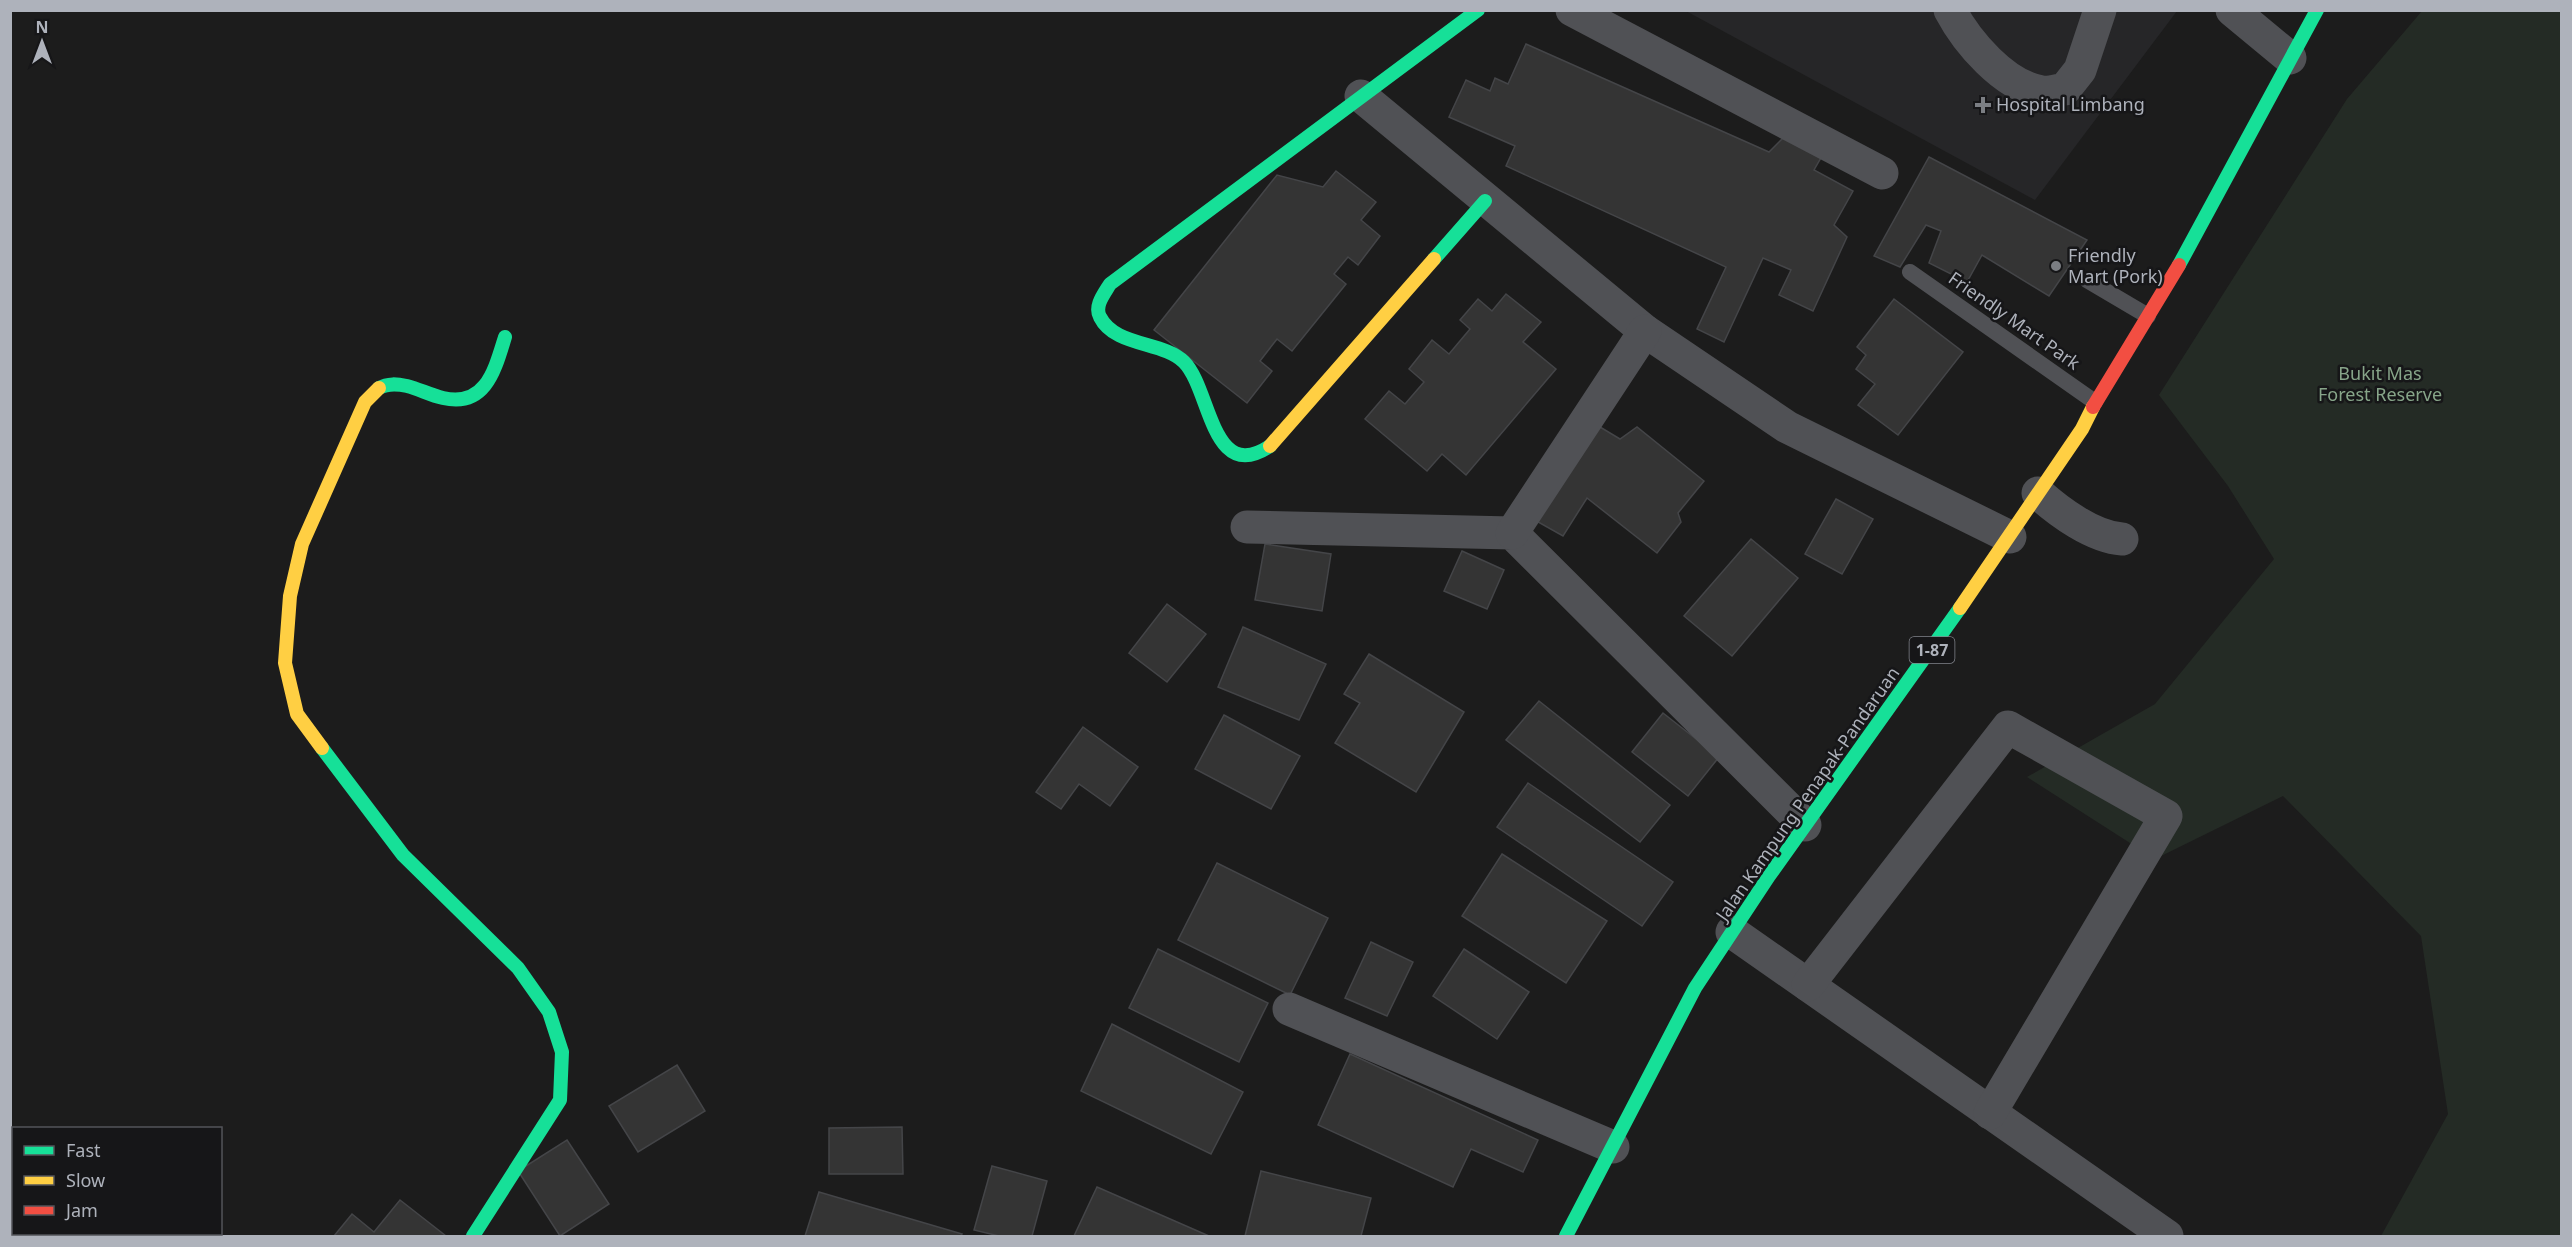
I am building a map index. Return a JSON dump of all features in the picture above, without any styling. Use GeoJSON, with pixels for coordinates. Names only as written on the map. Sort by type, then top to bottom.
{"type":"FeatureCollection","features":[{"type":"Feature","properties":{"kind":"main road"},"geometry":{"type":"LineString","coordinates":[[1478,10],[1110,284],[1100,295],[1098,311],[1104,324],[1116,333],[1174,356],[1186,365],[1220,440],[1229,451],[1242,456],[1257,455],[1269,447],[1485,201]]}},
{"type":"Feature","properties":{"kind":"main road","name":"Jalan Kampung Penapak-Pandaruan"},"geometry":{"type":"LineString","coordinates":[[1566,1236],[1695,988],[1805,825],[1925,660],[2082,429],[2095,402],[2176,271],[2315,11]]}},
{"type":"Feature","properties":{"kind":"main road"},"geometry":{"type":"LineString","coordinates":[[473,1236],[560,1100],[562,1052],[553,1022],[549,1012],[518,968],[403,855],[321,747],[297,714],[285,663],[290,596],[302,544],[365,402],[374,392],[386,386],[399,386],[448,400],[465,398],[479,392],[489,379],[505,337]]}},
{"type":"Feature","properties":{"kind":"street"},"geometry":{"type":"LineString","coordinates":[[1572,10],[1882,173]]}},
{"type":"Feature","properties":{"kind":"street"},"geometry":{"type":"LineString","coordinates":[[1950,10],[1959,27],[1982,56],[2016,82],[2042,92],[2065,89],[2080,70],[2100,10]]}},
{"type":"Feature","properties":{"kind":"street"},"geometry":{"type":"LineString","coordinates":[[2232,10],[2290,58]]}},
{"type":"Feature","properties":{"kind":"street"},"geometry":{"type":"LineString","coordinates":[[1361,96],[1485,201],[1645,331],[1787,427],[2010,537]]}},
{"type":"Feature","properties":{"kind":"street"},"geometry":{"type":"LineString","coordinates":[[1512,533],[1645,331]]}},
{"type":"Feature","properties":{"kind":"street"},"geometry":{"type":"LineString","coordinates":[[2038,493],[2061,513],[2111,538],[2122,539]]}},
{"type":"Feature","properties":{"kind":"street"},"geometry":{"type":"LineString","coordinates":[[1247,527],[1512,533],[1805,825]]}},
{"type":"Feature","properties":{"kind":"street"},"geometry":{"type":"LineString","coordinates":[[1808,985],[2008,727],[2166,816],[1990,1113]]}},
{"type":"Feature","properties":{"kind":"street"},"geometry":{"type":"LineString","coordinates":[[1732,933],[2167,1236]]}},
{"type":"Feature","properties":{"kind":"street"},"geometry":{"type":"LineString","coordinates":[[1289,1009],[1612,1147]]}},
{"type":"Feature","properties":{"kind":"lane","name":"Friendly Mart Park"},"geometry":{"type":"LineString","coordinates":[[1910,272],[2095,402]]}},
{"type":"Feature","properties":{"kind":"lane"},"geometry":{"type":"LineString","coordinates":[[2087,280],[2148,316]]}},
{"type":"Feature","properties":{"kind":"shaded area","name":"Hospital Limbang"},"geometry":{"type":"Polygon","coordinates":[[[1686,11],[2177,11],[2035,200],[1686,11]]]}},
{"type":"Feature","properties":{"kind":"green space","name":"Bukit Mas Forest Reserve"},"geometry":{"type":"Polygon","coordinates":[[[2422,11],[2561,11],[2561,1236],[2381,1236],[2448,1114],[2421,936],[2283,796],[2155,859],[2027,777],[2155,704],[2274,559],[2228,486],[2159,395],[2347,99],[2422,11]]]}},
{"type":"Feature","properties":{"kind":"building"},"geometry":{"type":"Polygon","coordinates":[[[1526,44],[1769,152],[1785,136],[1822,156],[1814,170],[1853,191],[1834,225],[1847,237],[1813,311],[1779,295],[1791,270],[1763,258],[1724,342],[1697,329],[1726,267],[1506,166],[1515,146],[1449,117],[1466,80],[1490,91],[1495,78],[1508,84],[1526,44]]]}},
{"type":"Feature","properties":{"kind":"building"},"geometry":{"type":"Polygon","coordinates":[[[1929,157],[2087,240],[2049,296],[1982,255],[1967,282],[1929,263],[1941,231],[1926,225],[1900,267],[1874,256],[1929,157]]]}},
{"type":"Feature","properties":{"kind":"building"},"geometry":{"type":"Polygon","coordinates":[[[1336,171],[1376,202],[1361,220],[1380,236],[1358,265],[1348,257],[1334,274],[1346,284],[1292,351],[1277,339],[1260,361],[1272,371],[1247,403],[1154,330],[1277,175],[1323,187],[1336,171]]]}},
{"type":"Feature","properties":{"kind":"building"},"geometry":{"type":"Polygon","coordinates":[[[1506,294],[1541,322],[1523,342],[1556,369],[1466,475],[1442,454],[1427,471],[1365,419],[1389,391],[1405,404],[1424,382],[1409,369],[1432,340],[1449,354],[1470,329],[1460,320],[1478,299],[1492,311],[1506,294]]]}},
{"type":"Feature","properties":{"kind":"building"},"geometry":{"type":"Polygon","coordinates":[[[1894,299],[1963,352],[1898,435],[1858,405],[1875,384],[1856,369],[1866,355],[1857,347],[1894,299]]]}},
{"type":"Feature","properties":{"kind":"building"},"geometry":{"type":"Polygon","coordinates":[[[1590,421],[1620,439],[1637,427],[1704,481],[1678,513],[1681,522],[1657,553],[1587,498],[1563,536],[1531,518],[1590,421]]]}},
{"type":"Feature","properties":{"kind":"building"},"geometry":{"type":"Polygon","coordinates":[[[1836,499],[1873,519],[1842,574],[1805,554],[1836,499]]]}},
{"type":"Feature","properties":{"kind":"building"},"geometry":{"type":"Polygon","coordinates":[[[1751,539],[1798,578],[1732,656],[1684,616],[1751,539]]]}},
{"type":"Feature","properties":{"kind":"building"},"geometry":{"type":"Polygon","coordinates":[[[1265,544],[1331,554],[1322,611],[1255,600],[1265,544]]]}},
{"type":"Feature","properties":{"kind":"building"},"geometry":{"type":"Polygon","coordinates":[[[1462,551],[1504,570],[1487,609],[1444,591],[1462,551]]]}},
{"type":"Feature","properties":{"kind":"building"},"geometry":{"type":"Polygon","coordinates":[[[1167,604],[1206,634],[1167,682],[1129,653],[1167,604]]]}},
{"type":"Feature","properties":{"kind":"building"},"geometry":{"type":"Polygon","coordinates":[[[1243,627],[1326,664],[1299,720],[1218,687],[1243,627]]]}},
{"type":"Feature","properties":{"kind":"building"},"geometry":{"type":"Polygon","coordinates":[[[1369,654],[1464,712],[1416,792],[1335,743],[1360,703],[1344,694],[1369,654]]]}},
{"type":"Feature","properties":{"kind":"building"},"geometry":{"type":"Polygon","coordinates":[[[1539,701],[1670,805],[1640,842],[1506,740],[1539,701]]]}},
{"type":"Feature","properties":{"kind":"building"},"geometry":{"type":"Polygon","coordinates":[[[1663,713],[1719,757],[1688,796],[1632,752],[1663,713]]]}},
{"type":"Feature","properties":{"kind":"building"},"geometry":{"type":"Polygon","coordinates":[[[1224,715],[1300,756],[1271,809],[1195,769],[1224,715]]]}},
{"type":"Feature","properties":{"kind":"building"},"geometry":{"type":"Polygon","coordinates":[[[1083,727],[1138,767],[1110,806],[1079,784],[1061,809],[1036,792],[1083,727]]]}},
{"type":"Feature","properties":{"kind":"building"},"geometry":{"type":"Polygon","coordinates":[[[1528,783],[1673,882],[1642,926],[1497,827],[1528,783]]]}},
{"type":"Feature","properties":{"kind":"building"},"geometry":{"type":"Polygon","coordinates":[[[1502,854],[1607,921],[1566,983],[1462,916],[1502,854]]]}},
{"type":"Feature","properties":{"kind":"building"},"geometry":{"type":"Polygon","coordinates":[[[1217,863],[1328,918],[1290,995],[1178,940],[1217,863]]]}},
{"type":"Feature","properties":{"kind":"building"},"geometry":{"type":"Polygon","coordinates":[[[1371,942],[1413,962],[1387,1016],[1345,998],[1371,942]]]}},
{"type":"Feature","properties":{"kind":"building"},"geometry":{"type":"Polygon","coordinates":[[[1158,949],[1268,1003],[1239,1062],[1129,1008],[1158,949]]]}},
{"type":"Feature","properties":{"kind":"building"},"geometry":{"type":"Polygon","coordinates":[[[1464,949],[1529,992],[1497,1039],[1433,996],[1464,949]]]}},
{"type":"Feature","properties":{"kind":"building"},"geometry":{"type":"Polygon","coordinates":[[[1112,1024],[1243,1092],[1211,1154],[1081,1091],[1112,1024]]]}},
{"type":"Feature","properties":{"kind":"building"},"geometry":{"type":"Polygon","coordinates":[[[1350,1054],[1538,1140],[1523,1172],[1471,1149],[1453,1187],[1318,1125],[1350,1054]]]}},
{"type":"Feature","properties":{"kind":"building"},"geometry":{"type":"Polygon","coordinates":[[[677,1065],[705,1111],[638,1152],[609,1106],[677,1065]]]}},
{"type":"Feature","properties":{"kind":"building"},"geometry":{"type":"Polygon","coordinates":[[[902,1127],[903,1174],[829,1174],[829,1128],[902,1127]]]}},
{"type":"Feature","properties":{"kind":"building"},"geometry":{"type":"Polygon","coordinates":[[[567,1140],[609,1204],[560,1236],[518,1171],[567,1140]]]}},
{"type":"Feature","properties":{"kind":"building"},"geometry":{"type":"Polygon","coordinates":[[[992,1166],[1047,1181],[1032,1236],[999,1236],[974,1230],[992,1166]]]}},
{"type":"Feature","properties":{"kind":"building"},"geometry":{"type":"Polygon","coordinates":[[[1261,1171],[1371,1198],[1361,1236],[1245,1236],[1261,1171]]]}},
{"type":"Feature","properties":{"kind":"building"},"geometry":{"type":"Polygon","coordinates":[[[1097,1187],[1209,1236],[1074,1236],[1097,1187]]]}},
{"type":"Feature","properties":{"kind":"building"},"geometry":{"type":"Polygon","coordinates":[[[819,1192],[962,1234],[961,1236],[805,1236],[819,1192]]]}},
{"type":"Feature","properties":{"kind":"building"},"geometry":{"type":"Polygon","coordinates":[[[400,1200],[446,1236],[334,1236],[352,1214],[374,1232],[400,1200]]]}},
{"type":"Feature","properties":{"kind":"traffic: fast"},"geometry":{"type":"LineString","coordinates":[[1270,446],[1250,455],[1235,453],[1224,444],[1215,429],[1193,375],[1184,362],[1164,350],[1116,334],[1107,327],[1098,313],[1100,300],[1110,284],[1478,10]]}},
{"type":"Feature","properties":{"kind":"traffic: fast"},"geometry":{"type":"LineString","coordinates":[[2179,265],[2317,10]]}},
{"type":"Feature","properties":{"kind":"traffic: fast"},"geometry":{"type":"LineString","coordinates":[[1434,259],[1485,201]]}},
{"type":"Feature","properties":{"kind":"traffic: fast"},"geometry":{"type":"LineString","coordinates":[[379,388],[400,385],[443,398],[458,400],[469,397],[479,392],[486,383],[505,337]]}},
{"type":"Feature","properties":{"kind":"traffic: fast"},"geometry":{"type":"LineString","coordinates":[[1566,1236],[1695,988],[1769,876],[1960,608]]}},
{"type":"Feature","properties":{"kind":"traffic: fast"},"geometry":{"type":"LineString","coordinates":[[322,748],[403,855],[518,968],[549,1012],[562,1052],[560,1100],[473,1236]]}},
{"type":"Feature","properties":{"kind":"traffic: slow"},"geometry":{"type":"LineString","coordinates":[[1270,446],[1434,259]]}},
{"type":"Feature","properties":{"kind":"traffic: slow"},"geometry":{"type":"LineString","coordinates":[[322,748],[297,714],[285,663],[290,596],[302,544],[365,402],[379,388]]}},
{"type":"Feature","properties":{"kind":"traffic: slow"},"geometry":{"type":"LineString","coordinates":[[1960,608],[2082,429],[2093,407]]}},
{"type":"Feature","properties":{"kind":"traffic: jam"},"geometry":{"type":"LineString","coordinates":[[2093,407],[2179,265]]}},
{"type":"Feature","properties":{"kind":"place","name":"Hospital Limbang"},"geometry":{"type":"Point","coordinates":[1983,105]}},
{"type":"Feature","properties":{"kind":"place","name":"Friendly Mart (Pork)"},"geometry":{"type":"Point","coordinates":[2056,266]}}]}
